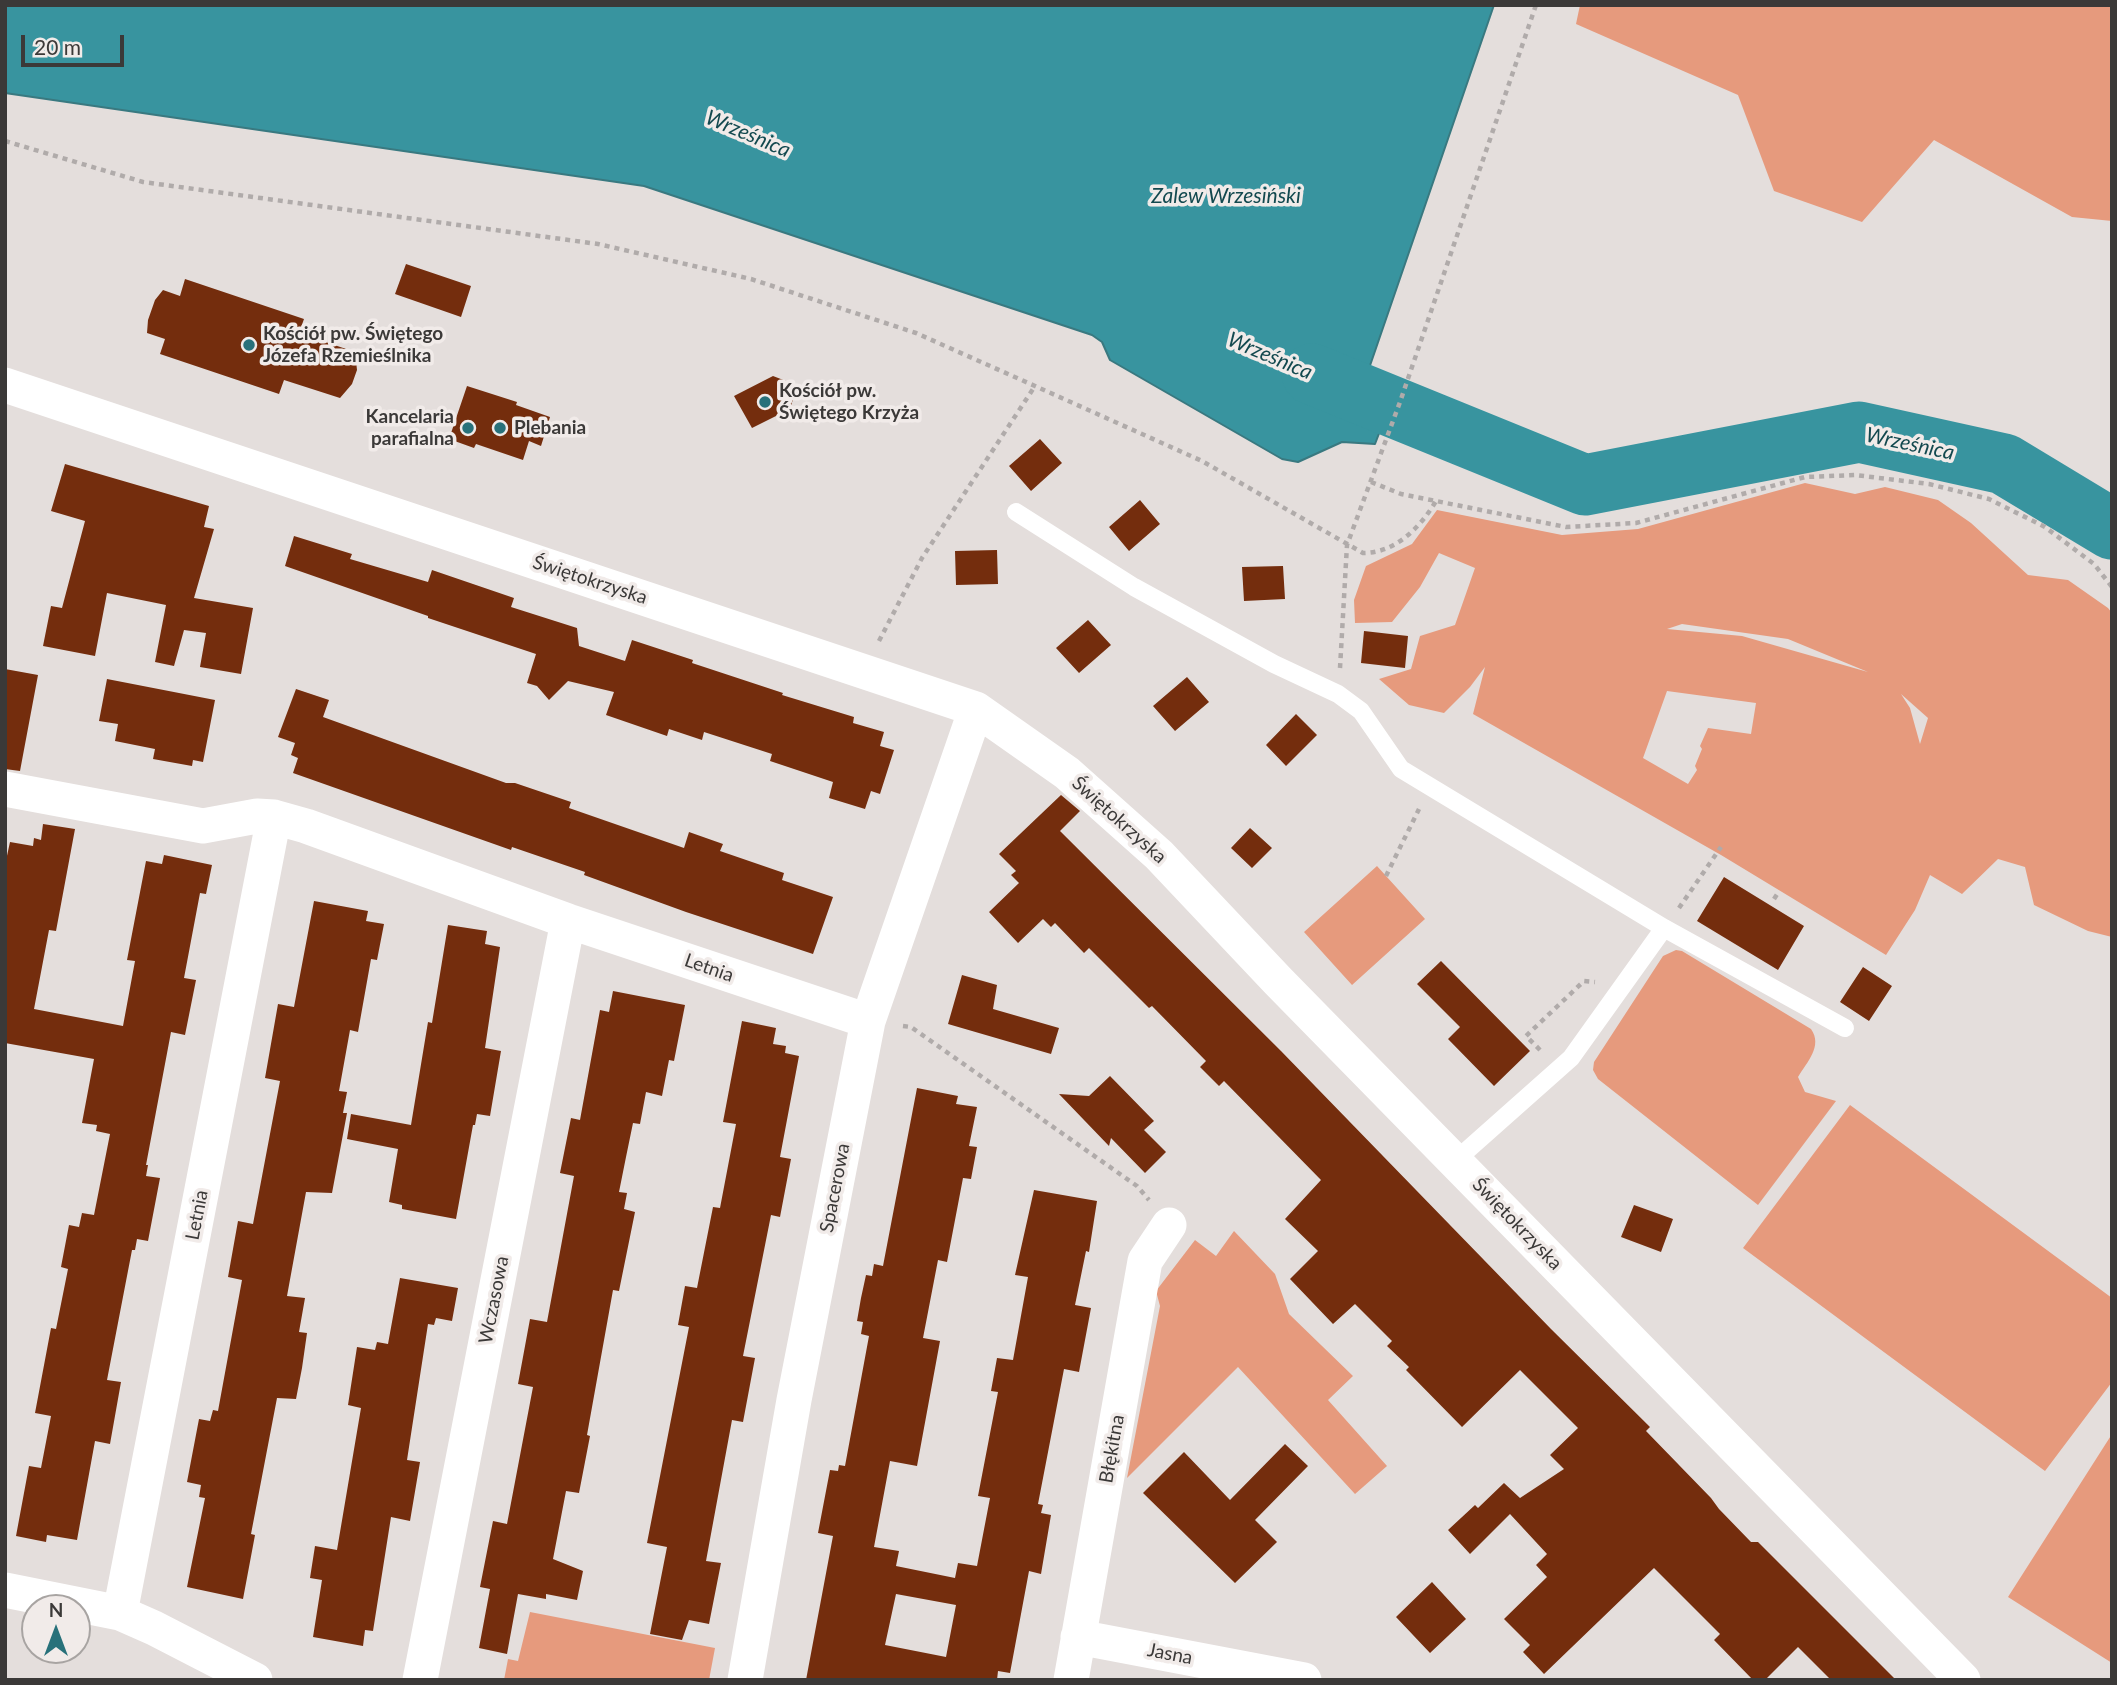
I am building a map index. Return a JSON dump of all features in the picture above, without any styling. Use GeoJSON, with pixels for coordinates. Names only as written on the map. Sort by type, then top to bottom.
{"type":"FeatureCollection","features":[{"type":"Feature","properties":{"kind":"street","name":"Świętokrzyska"},"geometry":{"type":"LineString","coordinates":[[5,384],[976,709],[1067,772],[1159,855],[1278,981],[1963,1680]]}},
{"type":"Feature","properties":{"kind":"street","name":"Spacerowa"},"geometry":{"type":"LineString","coordinates":[[745,1680],[794,1399],[868,1021],[976,709]]}},
{"type":"Feature","properties":{"kind":"street","name":"Letnia"},"geometry":{"type":"LineString","coordinates":[[5,789],[203,826],[257,816],[274,817],[306,826],[568,921],[868,1021]]}},
{"type":"Feature","properties":{"kind":"street","name":"Letnia"},"geometry":{"type":"LineString","coordinates":[[120,1613],[274,817]]}},
{"type":"Feature","properties":{"kind":"street","name":"Wczasowa"},"geometry":{"type":"LineString","coordinates":[[420,1680],[568,921]]}},
{"type":"Feature","properties":{"kind":"street","name":"Błękitna"},"geometry":{"type":"LineString","coordinates":[[1070,1680],[1145,1261],[1169,1225]]}},
{"type":"Feature","properties":{"kind":"street"},"geometry":{"type":"LineString","coordinates":[[5,1590],[120,1613],[255,1680]]}},
{"type":"Feature","properties":{"kind":"street","name":"Jasna"},"geometry":{"type":"LineString","coordinates":[[1078,1637],[1304,1680]]}},
{"type":"Feature","properties":{"kind":"lane"},"geometry":{"type":"LineString","coordinates":[[1016,512],[1134,587],[1274,664],[1338,694],[1361,711],[1401,768],[1664,928],[1845,1028]]}},
{"type":"Feature","properties":{"kind":"lane"},"geometry":{"type":"LineString","coordinates":[[1455,1161],[1571,1058],[1664,928]]}},
{"type":"Feature","properties":{"kind":"path"},"geometry":{"type":"LineString","coordinates":[[1338,694],[1347,545],[1400,402],[1536,5]]}},
{"type":"Feature","properties":{"kind":"path"},"geometry":{"type":"LineString","coordinates":[[5,141],[143,182],[598,244],[751,279],[916,333],[1035,386],[1202,461],[1363,553],[1377,553],[1404,540],[1420,524],[1436,501]]}},
{"type":"Feature","properties":{"kind":"path"},"geometry":{"type":"LineString","coordinates":[[866,672],[886,624],[922,558],[1035,386]]}},
{"type":"Feature","properties":{"kind":"path"},"geometry":{"type":"LineString","coordinates":[[1371,482],[1401,494],[1566,527],[1636,523],[1805,477],[1855,475],[1929,484],[1989,499],[2045,527],[2094,564],[2112,587]]}},
{"type":"Feature","properties":{"kind":"path"},"geometry":{"type":"LineString","coordinates":[[1386,876],[1431,786]]}},
{"type":"Feature","properties":{"kind":"path"},"geometry":{"type":"LineString","coordinates":[[1664,928],[1721,847]]}},
{"type":"Feature","properties":{"kind":"path"},"geometry":{"type":"LineString","coordinates":[[1774,899],[1778,893]]}},
{"type":"Feature","properties":{"kind":"path"},"geometry":{"type":"LineString","coordinates":[[1543,1053],[1527,1036],[1584,981],[1624,984]]}},
{"type":"Feature","properties":{"kind":"path"},"geometry":{"type":"LineString","coordinates":[[868,1021],[911,1027],[1137,1186],[1169,1225]]}},
{"type":"Feature","properties":{"kind":"shaded area"},"geometry":{"type":"Polygon","coordinates":[[[1580,5],[2112,5],[2112,221],[2072,217],[1934,140],[1862,222],[1774,191],[1738,95],[1576,24],[1580,5]]]}},
{"type":"Feature","properties":{"kind":"shaded area"},"geometry":{"type":"Polygon","coordinates":[[[1805,483],[1855,494],[1885,487],[1938,500],[1971,523],[2028,575],[2068,580],[2108,608],[2112,613],[2112,937],[2088,931],[2034,905],[2025,867],[1998,859],[1962,894],[1930,875],[1915,910],[1886,955],[1721,855],[1473,714],[1485,667],[1470,687],[1444,713],[1409,705],[1379,679],[1411,669],[1420,636],[1455,625],[1475,568],[1439,553],[1420,587],[1392,622],[1355,623],[1354,600],[1366,566],[1412,544],[1437,510],[1562,535],[1638,529],[1805,483]],[[1682,624],[1667,629],[1742,636],[1868,672],[1788,639],[1682,624]],[[1667,691],[1643,758],[1688,784],[1697,770],[1695,766],[1702,749],[1700,746],[1708,728],[1751,734],[1756,703],[1667,691]],[[1901,694],[1910,708],[1920,744],[1928,718],[1901,694]]]}},
{"type":"Feature","properties":{"kind":"shaded area"},"geometry":{"type":"Polygon","coordinates":[[[1377,866],[1425,919],[1352,985],[1304,932],[1377,866]]]}},
{"type":"Feature","properties":{"kind":"shaded area"},"geometry":{"type":"Polygon","coordinates":[[[1676,950],[1682,951],[1811,1029],[1815,1048],[1798,1077],[1805,1092],[1836,1101],[1758,1205],[1598,1079],[1593,1070],[1594,1062],[1663,956],[1676,950]]]}},
{"type":"Feature","properties":{"kind":"shaded area"},"geometry":{"type":"Polygon","coordinates":[[[1850,1105],[2112,1298],[2112,1382],[2045,1471],[1743,1248],[1850,1105]]]}},
{"type":"Feature","properties":{"kind":"shaded area"},"geometry":{"type":"Polygon","coordinates":[[[1234,1231],[1275,1274],[1289,1314],[1353,1376],[1328,1400],[1387,1466],[1355,1494],[1238,1367],[1127,1478],[1160,1306],[1156,1291],[1195,1240],[1216,1256],[1234,1231]]]}},
{"type":"Feature","properties":{"kind":"shaded area"},"geometry":{"type":"Polygon","coordinates":[[[2112,1434],[2112,1663],[2008,1597],[2112,1434]]]}},
{"type":"Feature","properties":{"kind":"shaded area"},"geometry":{"type":"Polygon","coordinates":[[[530,1612],[715,1648],[709,1680],[504,1680],[508,1659],[518,1661],[530,1612]]]}},
{"type":"Feature","properties":{"kind":"water","name":"Zalew Wrzesiński"},"geometry":{"type":"Polygon","coordinates":[[[5,5],[1494,5],[1364,383],[1391,402],[1375,444],[1342,442],[1298,462],[1282,459],[1110,360],[1102,342],[1092,335],[644,186],[5,93],[5,5]]]}},
{"type":"Feature","properties":{"kind":"building"},"geometry":{"type":"Polygon","coordinates":[[[406,264],[471,286],[461,317],[395,294],[406,264]]]}},
{"type":"Feature","properties":{"kind":"building","name":"Kościół pw. Świętego Józefa Rzemieślnika"},"geometry":{"type":"Polygon","coordinates":[[[185,279],[304,319],[299,333],[355,352],[357,370],[352,384],[340,398],[284,380],[279,394],[160,354],[165,339],[147,333],[148,320],[155,300],[163,290],[180,296],[185,279]]]}},
{"type":"Feature","properties":{"kind":"building","name":"Kościół pw. Świętego Krzyża"},"geometry":{"type":"Polygon","coordinates":[[[773,376],[786,381],[794,396],[790,409],[752,428],[734,396],[773,376]]]}},
{"type":"Feature","properties":{"kind":"building","name":"Plebania"},"geometry":{"type":"Polygon","coordinates":[[[467,386],[517,402],[516,405],[550,417],[541,446],[529,441],[523,460],[476,444],[474,448],[449,439],[467,386]]]}},
{"type":"Feature","properties":{"kind":"building"},"geometry":{"type":"Polygon","coordinates":[[[1040,439],[1062,463],[1031,491],[1009,466],[1040,439]]]}},
{"type":"Feature","properties":{"kind":"building"},"geometry":{"type":"Polygon","coordinates":[[[65,464],[209,506],[204,527],[214,529],[194,598],[253,608],[241,674],[200,667],[206,633],[184,630],[174,666],[155,662],[166,605],[107,593],[95,656],[43,646],[51,606],[62,608],[85,521],[51,511],[65,464]]]}},
{"type":"Feature","properties":{"kind":"building"},"geometry":{"type":"Polygon","coordinates":[[[1140,500],[1160,524],[1129,551],[1109,527],[1140,500]]]}},
{"type":"Feature","properties":{"kind":"building"},"geometry":{"type":"Polygon","coordinates":[[[294,536],[352,554],[350,559],[428,582],[432,570],[514,598],[511,607],[577,628],[579,646],[625,661],[632,640],[783,693],[782,695],[854,717],[853,723],[884,732],[880,746],[894,750],[880,794],[871,791],[865,809],[829,798],[833,782],[770,761],[772,754],[704,732],[702,740],[669,729],[667,736],[606,715],[614,692],[568,681],[549,700],[537,686],[527,683],[536,654],[285,566],[294,536]]]}},
{"type":"Feature","properties":{"kind":"building"},"geometry":{"type":"Polygon","coordinates":[[[997,550],[998,584],[956,585],[955,551],[997,550]]]}},
{"type":"Feature","properties":{"kind":"building"},"geometry":{"type":"Polygon","coordinates":[[[1283,566],[1285,599],[1244,601],[1242,567],[1283,566]]]}},
{"type":"Feature","properties":{"kind":"building"},"geometry":{"type":"Polygon","coordinates":[[[1088,620],[1111,645],[1079,673],[1056,648],[1088,620]]]}},
{"type":"Feature","properties":{"kind":"building"},"geometry":{"type":"Polygon","coordinates":[[[1364,631],[1408,636],[1405,668],[1361,663],[1364,631]]]}},
{"type":"Feature","properties":{"kind":"building"},"geometry":{"type":"Polygon","coordinates":[[[5,669],[38,675],[20,771],[5,769],[5,669]]]}},
{"type":"Feature","properties":{"kind":"building"},"geometry":{"type":"Polygon","coordinates":[[[1187,677],[1209,702],[1175,731],[1153,706],[1187,677]]]}},
{"type":"Feature","properties":{"kind":"building"},"geometry":{"type":"Polygon","coordinates":[[[107,679],[215,700],[203,762],[193,760],[192,766],[153,759],[155,749],[115,741],[118,724],[99,721],[107,679]]]}},
{"type":"Feature","properties":{"kind":"building"},"geometry":{"type":"Polygon","coordinates":[[[296,689],[329,700],[323,717],[506,783],[515,783],[571,802],[569,808],[684,848],[689,832],[723,844],[720,851],[784,873],[782,880],[833,897],[813,954],[686,912],[584,875],[585,872],[512,847],[511,850],[293,773],[298,758],[291,755],[295,743],[278,737],[296,689]]]}},
{"type":"Feature","properties":{"kind":"building"},"geometry":{"type":"Polygon","coordinates":[[[1296,714],[1317,735],[1286,766],[1266,745],[1296,714]]]}},
{"type":"Feature","properties":{"kind":"building"},"geometry":{"type":"Polygon","coordinates":[[[1061,795],[1080,811],[1060,831],[1281,1051],[1650,1427],[1646,1431],[1751,1542],[1758,1542],[1896,1680],[1831,1680],[1798,1647],[1765,1680],[1753,1680],[1714,1640],[1720,1634],[1654,1568],[1544,1674],[1523,1652],[1530,1645],[1504,1619],[1547,1577],[1536,1565],[1547,1554],[1510,1514],[1470,1554],[1448,1530],[1475,1505],[1478,1508],[1504,1483],[1520,1498],[1564,1469],[1550,1455],[1578,1428],[1520,1370],[1462,1427],[1406,1370],[1409,1367],[1387,1346],[1392,1341],[1355,1304],[1333,1324],[1290,1279],[1318,1251],[1285,1219],[1321,1180],[1224,1081],[1219,1086],[1200,1067],[1206,1061],[1089,948],[1084,953],[1055,923],[1051,927],[1043,919],[1018,943],[989,912],[1019,883],[1011,875],[1016,871],[999,854],[1061,795]]]}},
{"type":"Feature","properties":{"kind":"building"},"geometry":{"type":"Polygon","coordinates":[[[43,824],[75,829],[56,931],[49,930],[34,1009],[123,1026],[135,961],[127,960],[146,861],[162,864],[164,855],[212,865],[206,894],[200,893],[184,978],[196,980],[185,1035],[171,1032],[146,1165],[146,1176],[160,1178],[148,1241],[137,1239],[135,1250],[132,1250],[107,1380],[121,1382],[110,1444],[95,1441],[77,1540],[47,1535],[46,1542],[16,1536],[29,1466],[41,1468],[51,1416],[35,1413],[51,1328],[56,1329],[68,1269],[61,1267],[69,1225],[79,1227],[82,1213],[94,1215],[110,1134],[96,1131],[97,1125],[82,1123],[94,1059],[5,1043],[5,865],[10,842],[33,846],[34,838],[41,840],[43,824]]]}},
{"type":"Feature","properties":{"kind":"building"},"geometry":{"type":"Polygon","coordinates":[[[1250,828],[1272,848],[1252,868],[1231,848],[1250,828]]]}},
{"type":"Feature","properties":{"kind":"building"},"geometry":{"type":"Polygon","coordinates":[[[1724,877],[1804,926],[1778,970],[1697,921],[1724,877]]]}},
{"type":"Feature","properties":{"kind":"building"},"geometry":{"type":"Polygon","coordinates":[[[314,901],[368,911],[366,921],[384,924],[377,960],[371,959],[358,1032],[350,1030],[339,1091],[347,1092],[343,1113],[347,1113],[332,1193],[306,1192],[287,1296],[305,1298],[299,1332],[307,1333],[302,1368],[296,1399],[277,1398],[251,1534],[255,1535],[243,1599],[187,1587],[205,1498],[199,1497],[201,1485],[187,1482],[199,1419],[210,1421],[213,1410],[218,1411],[242,1280],[228,1277],[238,1221],[253,1224],[280,1081],[265,1078],[278,1004],[294,1007],[314,901]]]}},
{"type":"Feature","properties":{"kind":"building"},"geometry":{"type":"Polygon","coordinates":[[[448,925],[487,931],[485,944],[500,947],[485,1048],[501,1051],[490,1116],[477,1114],[473,1125],[456,1219],[402,1209],[402,1205],[389,1202],[398,1149],[347,1139],[351,1114],[411,1125],[448,925]]]}},
{"type":"Feature","properties":{"kind":"building"},"geometry":{"type":"Polygon","coordinates":[[[1441,961],[1530,1051],[1494,1086],[1448,1039],[1460,1027],[1417,984],[1441,961]]]}},
{"type":"Feature","properties":{"kind":"building"},"geometry":{"type":"Polygon","coordinates":[[[1863,967],[1892,986],[1869,1021],[1840,1002],[1863,967]]]}},
{"type":"Feature","properties":{"kind":"building"},"geometry":{"type":"Polygon","coordinates":[[[962,975],[997,985],[993,1009],[1059,1028],[1051,1054],[948,1024],[962,975]]]}},
{"type":"Feature","properties":{"kind":"building"},"geometry":{"type":"Polygon","coordinates":[[[613,991],[685,1005],[674,1061],[669,1060],[662,1096],[646,1092],[640,1124],[633,1123],[619,1192],[627,1193],[624,1209],[635,1212],[619,1291],[613,1290],[579,1493],[566,1491],[553,1559],[583,1571],[577,1600],[546,1594],[546,1599],[518,1594],[507,1654],[479,1648],[490,1589],[480,1587],[493,1521],[507,1524],[533,1387],[518,1384],[530,1319],[547,1322],[574,1176],[560,1173],[571,1118],[580,1120],[600,1010],[609,1012],[613,991]]]}},
{"type":"Feature","properties":{"kind":"building"},"geometry":{"type":"Polygon","coordinates":[[[742,1021],[776,1028],[773,1044],[786,1046],[785,1053],[799,1056],[780,1157],[791,1159],[780,1217],[771,1215],[743,1356],[755,1358],[743,1422],[732,1420],[706,1561],[721,1563],[709,1624],[689,1620],[682,1640],[650,1634],[667,1547],[647,1543],[689,1327],[678,1325],[685,1286],[697,1288],[713,1207],[720,1208],[736,1124],[723,1122],[742,1021]]]}},
{"type":"Feature","properties":{"kind":"building"},"geometry":{"type":"Polygon","coordinates":[[[1110,1076],[1154,1121],[1144,1130],[1166,1152],[1145,1173],[1111,1138],[1109,1146],[1059,1094],[1089,1096],[1110,1076]]]}},
{"type":"Feature","properties":{"kind":"building"},"geometry":{"type":"Polygon","coordinates":[[[917,1088],[958,1096],[956,1104],[977,1107],[969,1146],[977,1147],[971,1179],[963,1178],[947,1262],[938,1260],[923,1338],[940,1341],[917,1466],[890,1461],[874,1547],[899,1551],[896,1566],[955,1578],[958,1563],[977,1566],[990,1498],[978,1496],[998,1392],[991,1391],[997,1358],[1013,1360],[1028,1277],[1015,1275],[1034,1190],[1097,1201],[1089,1252],[1086,1251],[1075,1305],[1091,1308],[1079,1372],[1064,1369],[1038,1504],[1043,1505],[1041,1513],[1051,1515],[1041,1574],[1029,1571],[1010,1673],[998,1671],[997,1680],[806,1680],[833,1536],[818,1533],[830,1470],[838,1471],[839,1465],[845,1466],[869,1336],[861,1334],[863,1322],[857,1321],[861,1298],[866,1275],[872,1276],[874,1264],[883,1266],[917,1088]],[[896,1594],[885,1645],[946,1657],[956,1605],[896,1594]]]}},
{"type":"Feature","properties":{"kind":"building"},"geometry":{"type":"Polygon","coordinates":[[[1634,1205],[1673,1219],[1661,1252],[1621,1237],[1634,1205]]]}},
{"type":"Feature","properties":{"kind":"building"},"geometry":{"type":"Polygon","coordinates":[[[400,1278],[458,1288],[452,1321],[436,1318],[434,1325],[428,1324],[407,1460],[420,1462],[410,1521],[391,1517],[373,1631],[365,1630],[363,1646],[313,1637],[322,1580],[310,1578],[315,1546],[337,1550],[361,1408],[348,1405],[357,1347],[375,1350],[377,1342],[388,1344],[400,1278]]]}},
{"type":"Feature","properties":{"kind":"building"},"geometry":{"type":"Polygon","coordinates":[[[1285,1444],[1308,1466],[1255,1520],[1277,1542],[1235,1583],[1143,1493],[1184,1452],[1230,1500],[1285,1444]]]}},
{"type":"Feature","properties":{"kind":"building"},"geometry":{"type":"Polygon","coordinates":[[[1432,1582],[1466,1619],[1430,1653],[1396,1617],[1432,1582]]]}},
{"type":"Feature","properties":{"kind":"waterway","name":"Wrześnica"},"geometry":{"type":"LineString","coordinates":[[1312,374],[1585,485],[1859,432],[2004,464],[2112,529]]}},
{"type":"Feature","properties":{"kind":"place","name":"Kościół pw. Świętego Józefa Rzemieślnika"},"geometry":{"type":"Point","coordinates":[249,345]}},
{"type":"Feature","properties":{"kind":"place","name":"Kościół pw. Świętego Krzyża"},"geometry":{"type":"Point","coordinates":[765,402]}},
{"type":"Feature","properties":{"kind":"place","name":"Kancelaria parafialna"},"geometry":{"type":"Point","coordinates":[468,428]}},
{"type":"Feature","properties":{"kind":"place","name":"Plebania"},"geometry":{"type":"Point","coordinates":[500,428]}}]}
